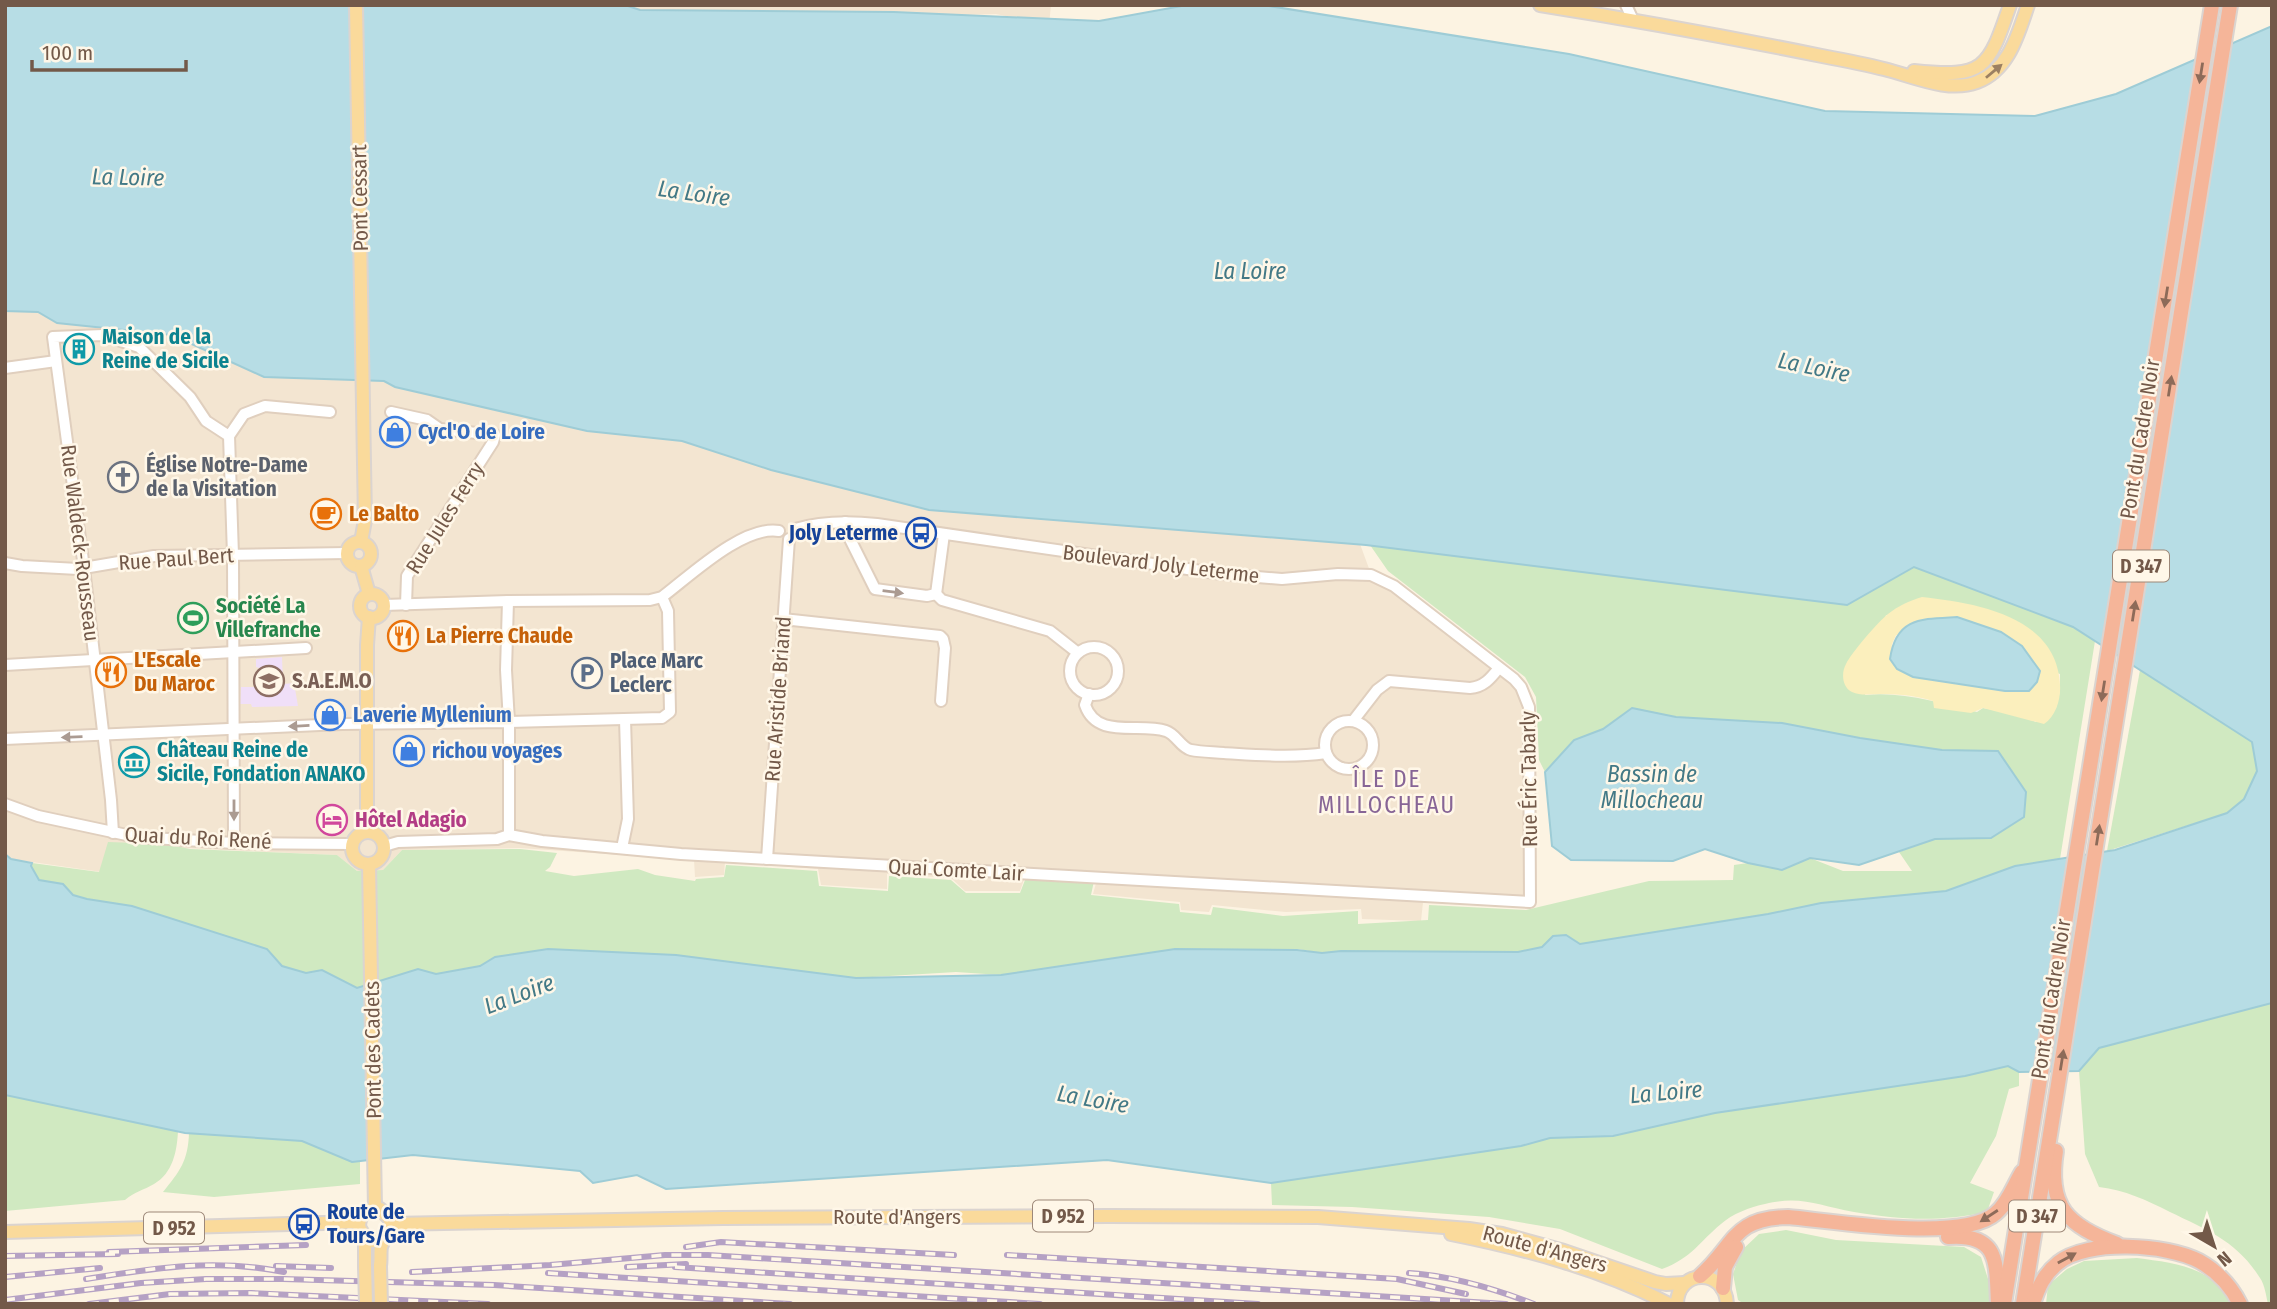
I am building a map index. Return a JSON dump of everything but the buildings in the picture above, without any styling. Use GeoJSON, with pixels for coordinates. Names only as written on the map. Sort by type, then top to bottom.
{"type":"FeatureCollection","features":[{"type":"Feature","properties":{"kind":"highway","name":"Pont du Cadre Noir"},"geometry":{"type":"LineString","coordinates":[[2028,1161],[2212,5]]}},
{"type":"Feature","properties":{"kind":"highway","name":"Pont du Cadre Noir"},"geometry":{"type":"LineString","coordinates":[[2055,1128],[2055,1106],[2230,5]]}},
{"type":"Feature","properties":{"kind":"highway"},"geometry":{"type":"LineString","coordinates":[[2055,1128],[2054,1177],[2063,1210],[2080,1229],[2125,1247]]}},
{"type":"Feature","properties":{"kind":"highway","name":"D 347"},"geometry":{"type":"LineString","coordinates":[[2023,1304],[2055,1128]]}},
{"type":"Feature","properties":{"kind":"highway"},"geometry":{"type":"LineString","coordinates":[[1700,1276],[1714,1263],[1737,1232],[1757,1220],[1770,1217],[1930,1229],[1976,1224],[2004,1205],[2028,1161]]}},
{"type":"Feature","properties":{"kind":"highway","name":"D 347"},"geometry":{"type":"LineString","coordinates":[[2004,1304],[2028,1161]]}},
{"type":"Feature","properties":{"kind":"highway"},"geometry":{"type":"LineString","coordinates":[[1727,1299],[1728,1259],[1743,1239],[1761,1228],[1788,1225],[1923,1237],[1975,1238],[1987,1246],[1995,1261],[1998,1304]]}},
{"type":"Feature","properties":{"kind":"highway"},"geometry":{"type":"LineString","coordinates":[[2033,1304],[2042,1281],[2059,1262],[2084,1250],[2125,1247],[2169,1251],[2198,1261],[2223,1279],[2240,1304]]}},
{"type":"Feature","properties":{"kind":"main road","name":"Pont Cessart"},"geometry":{"type":"LineString","coordinates":[[356,5],[365,520],[361,542]]}},
{"type":"Feature","properties":{"kind":"main road"},"geometry":{"type":"LineString","coordinates":[[1540,5],[1597,9],[1633,20],[1882,68],[1947,85],[1977,82],[1997,70],[2005,61],[2028,5]]}},
{"type":"Feature","properties":{"kind":"main road"},"geometry":{"type":"LineString","coordinates":[[1882,68],[1948,74],[1972,70],[1992,53],[2010,5]]}},
{"type":"Feature","properties":{"kind":"main road"},"geometry":{"type":"LineString","coordinates":[[361,542],[368,546],[371,554],[368,562],[361,566],[351,563],[346,553],[351,544],[361,542]]}},
{"type":"Feature","properties":{"kind":"main road"},"geometry":{"type":"LineString","coordinates":[[361,566],[369,594]]}},
{"type":"Feature","properties":{"kind":"main road"},"geometry":{"type":"LineString","coordinates":[[369,594],[378,594],[384,605],[380,615],[369,617],[362,612],[360,603],[369,594]]}},
{"type":"Feature","properties":{"kind":"main road"},"geometry":{"type":"LineString","coordinates":[[367,832],[366,645],[369,617]]}},
{"type":"Feature","properties":{"kind":"main road"},"geometry":{"type":"LineString","coordinates":[[367,832],[376,834],[384,846],[382,856],[364,864],[355,858],[352,844],[357,835],[367,832]]}},
{"type":"Feature","properties":{"kind":"main road","name":"Pont des Cadets"},"geometry":{"type":"LineString","coordinates":[[369,864],[375,1208]]}},
{"type":"Feature","properties":{"kind":"main road"},"geometry":{"type":"LineString","coordinates":[[381,1304],[381,1246],[386,1237],[391,1224],[384,1211],[375,1208],[366,1211],[359,1222],[360,1231],[373,1241],[386,1237]]}},
{"type":"Feature","properties":{"kind":"main road","name":"Route d'Angers"},"geometry":{"type":"LineString","coordinates":[[391,1224],[723,1218],[1318,1217],[1469,1228],[1518,1237],[1655,1282],[1685,1283]]}},
{"type":"Feature","properties":{"kind":"main road","name":"D 952"},"geometry":{"type":"LineString","coordinates":[[5,1232],[359,1222]]}},
{"type":"Feature","properties":{"kind":"main road","name":"Route d'Angers"},"geometry":{"type":"LineString","coordinates":[[1403,1224],[1531,1252],[1620,1282],[1669,1304]]}},
{"type":"Feature","properties":{"kind":"main road"},"geometry":{"type":"LineString","coordinates":[[365,1237],[366,1304]]}},
{"type":"Feature","properties":{"kind":"main road"},"geometry":{"type":"LineString","coordinates":[[1677,1304],[1679,1290],[1685,1283],[1700,1276],[1713,1279],[1727,1299]]}},
{"type":"Feature","properties":{"kind":"street"},"geometry":{"type":"LineString","coordinates":[[1626,5],[1633,20]]}},
{"type":"Feature","properties":{"kind":"street","name":"Rue Waldeck-Rousseau"},"geometry":{"type":"LineString","coordinates":[[113,833],[84,568],[53,337],[103,335],[139,347],[190,397],[206,421],[229,436]]}},
{"type":"Feature","properties":{"kind":"street"},"geometry":{"type":"LineString","coordinates":[[5,368],[56,361]]}},
{"type":"Feature","properties":{"kind":"street"},"geometry":{"type":"LineString","coordinates":[[234,843],[233,555],[229,436],[244,414],[264,406],[330,412]]}},
{"type":"Feature","properties":{"kind":"street","name":"Rue Jules Ferry"},"geometry":{"type":"LineString","coordinates":[[391,412],[427,420],[440,429],[495,435],[407,576],[406,605]]}},
{"type":"Feature","properties":{"kind":"street"},"geometry":{"type":"LineString","coordinates":[[845,522],[848,535],[876,589],[927,596],[936,594]]}},
{"type":"Feature","properties":{"kind":"street","name":"Boulevard Joly Leterme"},"geometry":{"type":"LineString","coordinates":[[662,597],[736,541],[770,530],[779,531],[786,525],[790,525],[792,534],[814,524],[877,524],[1259,578],[1302,578],[1338,573],[1371,575],[1394,586],[1499,668]]}},
{"type":"Feature","properties":{"kind":"street","name":"Rue Aristide Briand"},"geometry":{"type":"LineString","coordinates":[[767,859],[783,619],[792,534]]}},
{"type":"Feature","properties":{"kind":"street"},"geometry":{"type":"LineString","coordinates":[[936,594],[944,534]]}},
{"type":"Feature","properties":{"kind":"street","name":"Rue Paul Bert"},"geometry":{"type":"LineString","coordinates":[[5,563],[84,568],[154,556],[346,553]]}},
{"type":"Feature","properties":{"kind":"street"},"geometry":{"type":"LineString","coordinates":[[936,594],[942,600],[1050,631],[1078,653]]}},
{"type":"Feature","properties":{"kind":"street"},"geometry":{"type":"LineString","coordinates":[[5,739],[367,723],[662,718],[670,712],[668,611],[662,597],[650,600],[384,605]]}},
{"type":"Feature","properties":{"kind":"street"},"geometry":{"type":"LineString","coordinates":[[508,601],[506,670],[509,835]]}},
{"type":"Feature","properties":{"kind":"street"},"geometry":{"type":"LineString","coordinates":[[783,619],[940,636],[945,648],[941,701]]}},
{"type":"Feature","properties":{"kind":"street"},"geometry":{"type":"LineString","coordinates":[[1098,647],[1114,658],[1117,676],[1110,688],[1098,694],[1089,694],[1075,686],[1071,678],[1072,663],[1078,653],[1084,649],[1098,647]]}},
{"type":"Feature","properties":{"kind":"street"},"geometry":{"type":"LineString","coordinates":[[5,665],[306,648]]}},
{"type":"Feature","properties":{"kind":"street"},"geometry":{"type":"LineString","coordinates":[[1353,721],[1377,690],[1389,681],[1470,688],[1488,681],[1499,668]]}},
{"type":"Feature","properties":{"kind":"street","name":"Rue Éric Tabarly"},"geometry":{"type":"LineString","coordinates":[[1499,668],[1521,687],[1530,707],[1530,902]]}},
{"type":"Feature","properties":{"kind":"street"},"geometry":{"type":"LineString","coordinates":[[1089,694],[1085,705],[1087,712],[1096,722],[1108,727],[1169,732],[1189,750],[1270,756],[1326,753]]}},
{"type":"Feature","properties":{"kind":"street"},"geometry":{"type":"LineString","coordinates":[[622,848],[628,820],[625,719]]}},
{"type":"Feature","properties":{"kind":"street"},"geometry":{"type":"LineString","coordinates":[[1344,721],[1361,724],[1370,732],[1373,740],[1369,759],[1356,768],[1343,768],[1330,761],[1326,753],[1325,738],[1329,731],[1344,721]]}},
{"type":"Feature","properties":{"kind":"street","name":"Quai du Roi René"},"geometry":{"type":"LineString","coordinates":[[5,804],[38,816],[113,833],[158,839],[352,844]]}},
{"type":"Feature","properties":{"kind":"street","name":"Quai Comte Lair"},"geometry":{"type":"LineString","coordinates":[[384,846],[398,842],[497,839],[509,835],[542,841],[681,854],[1530,902]]}},
{"type":"Feature","properties":{"kind":"shaded area"},"geometry":{"type":"Polygon","coordinates":[[[577,5],[1051,5],[1049,25],[996,14],[642,24],[577,5]]]}},
{"type":"Feature","properties":{"kind":"shaded area"},"geometry":{"type":"Polygon","coordinates":[[[5,311],[38,312],[57,323],[172,335],[264,377],[384,381],[395,387],[587,431],[682,441],[771,470],[937,510],[1360,544],[1371,574],[1514,679],[1527,698],[1530,902],[1424,893],[1421,921],[1362,919],[1361,909],[1286,912],[1212,905],[1209,912],[1181,910],[1180,902],[1093,894],[1098,876],[1026,874],[1020,891],[965,891],[951,878],[887,874],[887,889],[821,885],[818,869],[725,862],[724,875],[695,877],[694,860],[520,848],[402,850],[383,870],[357,871],[337,855],[184,848],[178,883],[11,859],[5,854],[5,311]]]}},
{"type":"Feature","properties":{"kind":"shaded area","name":"S.A.E.M.O"},"geometry":{"type":"Polygon","coordinates":[[[282,657],[283,684],[294,683],[298,706],[252,707],[251,704],[240,704],[241,687],[255,687],[256,678],[259,678],[256,659],[282,657]]]}},
{"type":"Feature","properties":{"kind":"green space"},"geometry":{"type":"Polygon","coordinates":[[[1370,545],[1847,604],[1914,566],[2073,627],[2095,641],[2060,859],[2015,866],[1946,891],[1821,903],[1580,944],[1566,935],[1553,936],[1542,947],[1518,952],[1322,953],[1297,949],[1175,949],[1001,975],[956,972],[856,978],[676,955],[495,957],[480,966],[436,974],[418,969],[357,988],[322,970],[306,973],[281,966],[266,949],[132,906],[73,895],[63,884],[39,880],[31,866],[32,863],[99,872],[108,842],[166,844],[190,849],[337,855],[357,871],[383,870],[402,850],[520,849],[557,853],[545,871],[574,876],[638,869],[655,875],[695,881],[724,877],[726,865],[817,871],[819,886],[888,891],[889,876],[951,880],[966,893],[1020,893],[1025,880],[1094,881],[1091,895],[1179,904],[1180,912],[1211,915],[1213,907],[1283,916],[1358,911],[1358,924],[1428,920],[1429,905],[1526,910],[1649,881],[1733,880],[1734,865],[1748,863],[1782,870],[1810,858],[1843,871],[1912,871],[1899,852],[1935,839],[1991,838],[1998,751],[1942,750],[1782,723],[1676,717],[1632,708],[1603,729],[1574,740],[1545,772],[1539,760],[1536,697],[1525,677],[1388,571],[1370,545]],[[1886,615],[1865,695],[1907,696],[1977,712],[1983,708],[2036,722],[2056,708],[2060,674],[1886,615]]]}},
{"type":"Feature","properties":{"kind":"green space"},"geometry":{"type":"Polygon","coordinates":[[[2140,670],[2252,742],[2257,771],[2244,799],[2227,813],[2107,851],[2140,670]]]}},
{"type":"Feature","properties":{"kind":"green space"},"geometry":{"type":"Polygon","coordinates":[[[2272,1003],[2272,1304],[2268,1304],[2263,1284],[2251,1265],[2220,1238],[2144,1200],[2118,1190],[2099,1187],[2085,1154],[2079,1071],[2099,1048],[2272,1003]]]}},
{"type":"Feature","properties":{"kind":"green space"},"geometry":{"type":"Polygon","coordinates":[[[2009,1066],[2019,1072],[2019,1086],[2009,1089],[1996,1136],[1970,1183],[1994,1192],[1987,1212],[1936,1219],[1905,1218],[1854,1212],[1810,1202],[1778,1202],[1753,1207],[1730,1217],[1688,1255],[1662,1269],[1560,1229],[1489,1217],[1352,1207],[1272,1205],[1271,1183],[1521,1146],[1550,1138],[1613,1136],[1715,1113],[1965,1076],[2009,1066]]]}},
{"type":"Feature","properties":{"kind":"green space"},"geometry":{"type":"Polygon","coordinates":[[[5,1095],[178,1131],[173,1161],[160,1179],[125,1200],[5,1211],[5,1095]]]}},
{"type":"Feature","properties":{"kind":"green space"},"geometry":{"type":"Polygon","coordinates":[[[189,1133],[302,1141],[352,1162],[360,1161],[360,1184],[214,1197],[163,1192],[182,1165],[189,1133]]]}},
{"type":"Feature","properties":{"kind":"green space"},"geometry":{"type":"Polygon","coordinates":[[[1786,1230],[1836,1240],[1964,1247],[1981,1257],[1989,1282],[1989,1304],[1744,1304],[1738,1300],[1733,1274],[1741,1251],[1759,1234],[1786,1230]]]}},
{"type":"Feature","properties":{"kind":"green space"},"geometry":{"type":"Polygon","coordinates":[[[2137,1258],[2178,1265],[2203,1274],[2223,1291],[2230,1304],[2046,1304],[2048,1285],[2067,1269],[2084,1261],[2137,1258]]]}},
{"type":"Feature","properties":{"kind":"sand"},"geometry":{"type":"Polygon","coordinates":[[[1922,597],[1989,609],[2029,628],[2045,643],[2055,662],[2060,685],[2057,707],[2048,721],[2044,724],[1983,708],[1971,713],[1934,708],[1933,701],[1920,697],[1862,694],[1849,690],[1843,680],[1843,671],[1854,652],[1888,614],[1922,597]],[[1896,635],[1890,659],[1913,677],[2005,691],[2040,671],[2022,646],[1896,635]]]}},
{"type":"Feature","properties":{"kind":"water","name":"La Loire"},"geometry":{"type":"Polygon","coordinates":[[[5,5],[625,5],[640,10],[894,12],[1099,21],[1187,5],[1263,5],[1569,54],[1825,111],[2035,116],[2116,94],[2272,26],[2272,1003],[2099,1048],[2079,1071],[2019,1072],[2008,1066],[1965,1076],[1715,1113],[1613,1136],[1550,1138],[1521,1146],[1271,1183],[1107,1160],[666,1189],[637,1175],[593,1183],[580,1171],[413,1155],[352,1162],[302,1141],[185,1133],[5,1095],[5,854],[11,859],[32,863],[39,880],[63,884],[73,895],[132,906],[267,949],[282,966],[306,973],[322,970],[357,988],[418,969],[436,974],[480,966],[495,957],[548,949],[676,955],[856,978],[1001,975],[1175,949],[1297,950],[1322,953],[1518,952],[1542,947],[1553,936],[1566,935],[1580,944],[1821,903],[1946,891],[2015,866],[2115,850],[2227,813],[2244,799],[2257,771],[2252,742],[2073,627],[1914,567],[1847,605],[1366,545],[929,510],[771,470],[682,441],[587,431],[395,387],[384,381],[264,377],[172,335],[57,323],[38,312],[5,311],[5,5]]]}},
{"type":"Feature","properties":{"kind":"water"},"geometry":{"type":"Polygon","coordinates":[[[1957,617],[2001,632],[2022,646],[2040,671],[2037,682],[2029,691],[2005,691],[1913,677],[1897,669],[1890,659],[1893,645],[1905,628],[1922,620],[1957,617]]]}},
{"type":"Feature","properties":{"kind":"water","name":"Bassin de Millocheau"},"geometry":{"type":"Polygon","coordinates":[[[1632,708],[1676,717],[1782,723],[1942,750],[1998,751],[2026,792],[2024,817],[1991,838],[1935,839],[1859,865],[1810,858],[1782,870],[1748,863],[1705,849],[1673,861],[1571,860],[1552,846],[1545,772],[1574,740],[1603,729],[1632,708]]]}},
{"type":"Feature","properties":{"kind":"railway"},"geometry":{"type":"LineString","coordinates":[[686,1247],[721,1242],[954,1255]]}},
{"type":"Feature","properties":{"kind":"railway"},"geometry":{"type":"LineString","coordinates":[[109,1252],[306,1245]]}},
{"type":"Feature","properties":{"kind":"railway"},"geometry":{"type":"LineString","coordinates":[[5,1256],[118,1254]]}},
{"type":"Feature","properties":{"kind":"railway"},"geometry":{"type":"LineString","coordinates":[[412,1272],[550,1265],[665,1255],[708,1255],[1506,1304]]}},
{"type":"Feature","properties":{"kind":"railway"},"geometry":{"type":"LineString","coordinates":[[1007,1255],[1397,1279],[1466,1294]]}},
{"type":"Feature","properties":{"kind":"railway"},"geometry":{"type":"LineString","coordinates":[[627,1267],[686,1264]]}},
{"type":"Feature","properties":{"kind":"railway"},"geometry":{"type":"LineString","coordinates":[[86,1279],[161,1268],[209,1265],[284,1272]]}},
{"type":"Feature","properties":{"kind":"railway"},"geometry":{"type":"LineString","coordinates":[[276,1266],[331,1268]]}},
{"type":"Feature","properties":{"kind":"railway"},"geometry":{"type":"LineString","coordinates":[[675,1267],[1258,1304]]}},
{"type":"Feature","properties":{"kind":"railway"},"geometry":{"type":"LineString","coordinates":[[5,1277],[100,1268]]}},
{"type":"Feature","properties":{"kind":"railway"},"geometry":{"type":"LineString","coordinates":[[548,1273],[1040,1304]]}},
{"type":"Feature","properties":{"kind":"railway"},"geometry":{"type":"LineString","coordinates":[[1409,1273],[1472,1284],[1534,1304]]}},
{"type":"Feature","properties":{"kind":"railway"},"geometry":{"type":"LineString","coordinates":[[5,1300],[141,1283],[206,1279],[283,1279],[494,1285],[790,1304]]}},
{"type":"Feature","properties":{"kind":"railway"},"geometry":{"type":"LineString","coordinates":[[89,1304],[170,1294],[251,1293],[488,1304]]}},
{"type":"Feature","properties":{"kind":"place","name":"Maison de la Reine de Sicile"},"geometry":{"type":"Point","coordinates":[79,349]}},
{"type":"Feature","properties":{"kind":"place","name":"Cycl'O de Loire"},"geometry":{"type":"Point","coordinates":[395,432]}},
{"type":"Feature","properties":{"kind":"place","name":"Église Notre-Dame de la Visitation"},"geometry":{"type":"Point","coordinates":[123,477]}},
{"type":"Feature","properties":{"kind":"place","name":"Le Balto"},"geometry":{"type":"Point","coordinates":[326,514]}},
{"type":"Feature","properties":{"kind":"place","name":"Joly Leterme"},"geometry":{"type":"Point","coordinates":[921,533]}},
{"type":"Feature","properties":{"kind":"place","name":"Société La Villefranche"},"geometry":{"type":"Point","coordinates":[193,618]}},
{"type":"Feature","properties":{"kind":"place","name":"La Pierre Chaude"},"geometry":{"type":"Point","coordinates":[403,636]}},
{"type":"Feature","properties":{"kind":"place","name":"L'Escale Du Maroc"},"geometry":{"type":"Point","coordinates":[111,672]}},
{"type":"Feature","properties":{"kind":"place","name":"Place Marc Leclerc"},"geometry":{"type":"Point","coordinates":[587,673]}},
{"type":"Feature","properties":{"kind":"place","name":"S.A.E.M.O"},"geometry":{"type":"Point","coordinates":[269,681]}},
{"type":"Feature","properties":{"kind":"place","name":"Laverie Myllenium"},"geometry":{"type":"Point","coordinates":[330,715]}},
{"type":"Feature","properties":{"kind":"place","name":"richou voyages"},"geometry":{"type":"Point","coordinates":[409,751]}},
{"type":"Feature","properties":{"kind":"place","name":"Château Reine de Sicile, Fondation ANAKO"},"geometry":{"type":"Point","coordinates":[134,762]}},
{"type":"Feature","properties":{"kind":"place","name":"Hôtel Adagio"},"geometry":{"type":"Point","coordinates":[332,820]}},
{"type":"Feature","properties":{"kind":"place","name":"Route de Tours/Gare"},"geometry":{"type":"Point","coordinates":[304,1224]}},
{"type":"Feature","properties":{"kind":"district","name":"ÎLE DE MILLOCHEAU"},"geometry":{"type":"Point","coordinates":[1387,792]}}]}
